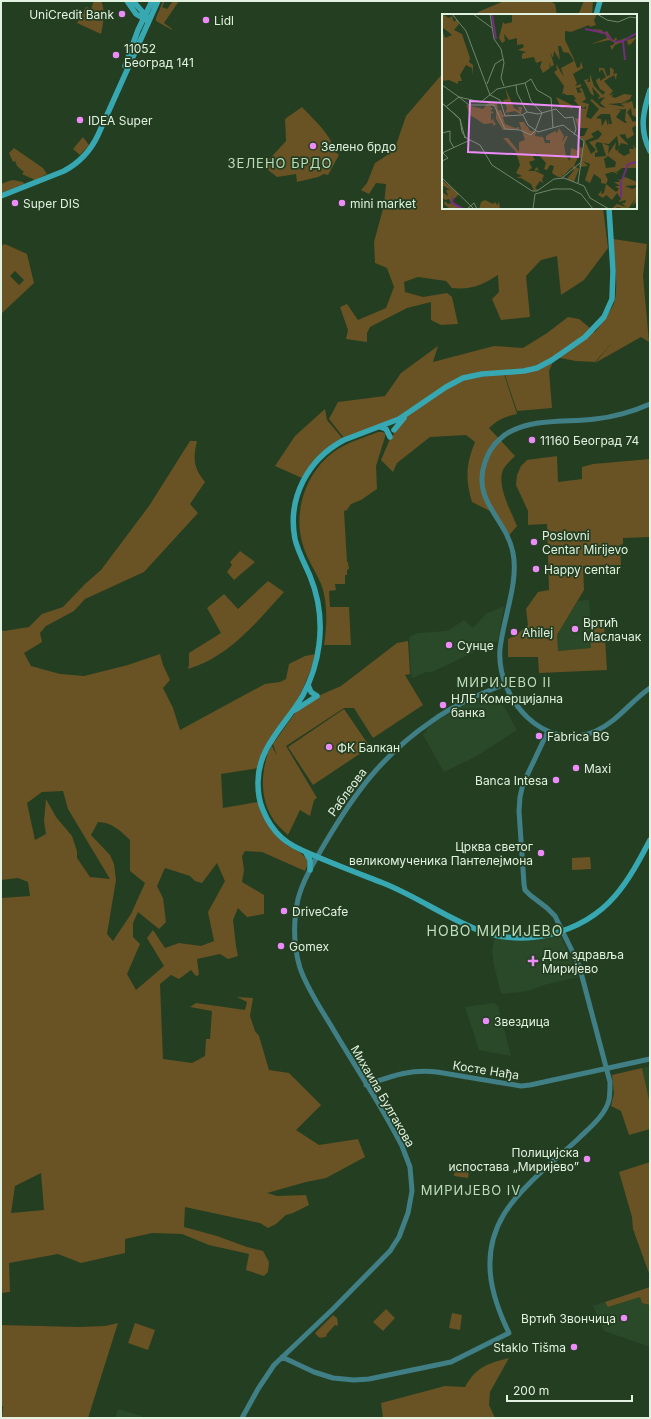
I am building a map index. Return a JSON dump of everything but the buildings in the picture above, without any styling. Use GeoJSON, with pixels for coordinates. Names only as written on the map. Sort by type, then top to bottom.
{"type":"FeatureCollection","features":[{"type":"Feature","properties":{"kind":"main road"},"geometry":{"type":"LineString","coordinates":[[127,1],[136,14],[138,30]]}},
{"type":"Feature","properties":{"kind":"main road"},"geometry":{"type":"LineString","coordinates":[[133,1],[147,18]]}},
{"type":"Feature","properties":{"kind":"main road"},"geometry":{"type":"LineString","coordinates":[[133,1],[143,5],[151,1]]}},
{"type":"Feature","properties":{"kind":"main road"},"geometry":{"type":"LineString","coordinates":[[1,196],[64,171],[83,157],[90,149],[120,86],[147,18],[151,1]]}},
{"type":"Feature","properties":{"kind":"main road"},"geometry":{"type":"LineString","coordinates":[[120,86],[138,30],[158,1]]}},
{"type":"Feature","properties":{"kind":"main road"},"geometry":{"type":"LineString","coordinates":[[596,1],[596,14]]}},
{"type":"Feature","properties":{"kind":"main road"},"geometry":{"type":"LineString","coordinates":[[596,14],[600,1]]}},
{"type":"Feature","properties":{"kind":"main road"},"geometry":{"type":"LineString","coordinates":[[136,14],[147,18]]}},
{"type":"Feature","properties":{"kind":"main road"},"geometry":{"type":"LineString","coordinates":[[650,90],[644,108],[643,121],[644,135],[650,151]]}},
{"type":"Feature","properties":{"kind":"main road"},"geometry":{"type":"LineString","coordinates":[[609,209],[613,259],[613,293],[608,308],[592,331],[560,355],[536,368],[524,371],[482,374],[463,378],[446,387],[391,423],[344,440],[324,454],[310,469],[297,496],[294,518],[295,538],[314,586],[319,613],[320,634],[318,649],[315,664],[303,695],[266,748],[259,768],[258,793],[261,807],[272,826],[283,839],[317,857],[391,886],[419,899],[465,924],[489,934],[510,938],[525,938],[546,935],[562,931],[582,923],[612,900],[650,840]]}},
{"type":"Feature","properties":{"kind":"main road"},"geometry":{"type":"LineString","coordinates":[[394,430],[406,414]]}},
{"type":"Feature","properties":{"kind":"main road"},"geometry":{"type":"LineString","coordinates":[[380,427],[386,429],[390,437]]}},
{"type":"Feature","properties":{"kind":"main road"},"geometry":{"type":"LineString","coordinates":[[308,685],[313,697]]}},
{"type":"Feature","properties":{"kind":"main road"},"geometry":{"type":"LineString","coordinates":[[303,695],[313,697]]}},
{"type":"Feature","properties":{"kind":"main road"},"geometry":{"type":"LineString","coordinates":[[293,711],[313,697]]}},
{"type":"Feature","properties":{"kind":"main road"},"geometry":{"type":"LineString","coordinates":[[306,852],[310,860],[310,870]]}},
{"type":"Feature","properties":{"kind":"street"},"geometry":{"type":"LineString","coordinates":[[650,404],[623,414],[604,418],[520,426],[500,438],[490,452],[483,473],[484,492],[489,506],[510,543],[514,563],[500,649],[500,666],[504,684],[512,699],[534,722],[548,731],[575,736],[594,732],[615,720],[650,688]]}},
{"type":"Feature","properties":{"kind":"street","name":"Раблеова"},"geometry":{"type":"LineString","coordinates":[[317,857],[340,817],[353,798],[372,774],[395,750],[440,715],[478,695],[504,684]]}},
{"type":"Feature","properties":{"kind":"street"},"geometry":{"type":"LineString","coordinates":[[282,1358],[326,1376],[347,1379],[369,1379],[451,1362],[509,1333],[499,1311],[491,1285],[491,1253],[495,1234],[503,1216],[514,1201],[605,1111],[609,1100],[610,1082],[581,969],[553,913],[527,893],[524,887],[519,811],[520,797],[523,784],[548,731]]}},
{"type":"Feature","properties":{"kind":"street","name":"Михаила Булгакова"},"geometry":{"type":"LineString","coordinates":[[242,1418],[267,1374],[390,1251],[404,1227],[412,1191],[408,1161],[401,1143],[310,991],[299,963],[295,938],[296,914],[300,894],[317,857]]}},
{"type":"Feature","properties":{"kind":"street","name":"Косте Нађа"},"geometry":{"type":"LineString","coordinates":[[366,1085],[405,1072],[424,1071],[521,1086],[650,1059]]}},
{"type":"Feature","properties":{"kind":"shaded area"},"geometry":{"type":"Polygon","coordinates":[[[94,1],[101,1],[103,5],[104,18],[101,34],[77,23],[86,7],[91,9],[94,1]]]}},
{"type":"Feature","properties":{"kind":"shaded area"},"geometry":{"type":"Polygon","coordinates":[[[163,1],[165,1],[162,7],[167,9],[173,1],[179,1],[164,23],[172,30],[156,21],[163,1]]]}},
{"type":"Feature","properties":{"kind":"shaded area"},"geometry":{"type":"Polygon","coordinates":[[[504,1],[550,1],[555,4],[557,14],[479,14],[478,12],[504,1]]]}},
{"type":"Feature","properties":{"kind":"shaded area"},"geometry":{"type":"Polygon","coordinates":[[[584,1],[593,1],[592,14],[578,14],[584,1]]]}},
{"type":"Feature","properties":{"kind":"shaded area"},"geometry":{"type":"Polygon","coordinates":[[[442,74],[442,209],[603,209],[608,248],[584,280],[561,295],[557,256],[541,260],[526,276],[530,317],[501,320],[492,299],[499,292],[498,275],[487,282],[465,288],[452,288],[446,281],[418,277],[404,282],[405,292],[423,297],[447,293],[452,297],[458,324],[441,325],[431,320],[431,302],[407,308],[370,327],[367,333],[367,342],[346,339],[348,330],[340,307],[347,304],[358,320],[386,308],[394,287],[387,268],[375,263],[374,242],[384,205],[386,184],[376,183],[369,194],[361,190],[367,183],[375,163],[395,148],[406,116],[442,74]]]}},
{"type":"Feature","properties":{"kind":"shaded area"},"geometry":{"type":"Polygon","coordinates":[[[302,107],[326,133],[333,145],[334,151],[339,155],[328,175],[324,174],[297,182],[296,174],[277,177],[263,166],[286,141],[285,119],[302,107]]]}},
{"type":"Feature","properties":{"kind":"shaded area"},"geometry":{"type":"Polygon","coordinates":[[[83,137],[89,145],[80,155],[73,149],[83,137]]]}},
{"type":"Feature","properties":{"kind":"shaded area"},"geometry":{"type":"Polygon","coordinates":[[[14,148],[43,168],[47,174],[35,180],[22,174],[24,172],[17,166],[15,161],[13,162],[9,153],[14,148]]]}},
{"type":"Feature","properties":{"kind":"shaded area"},"geometry":{"type":"Polygon","coordinates":[[[13,180],[23,182],[24,184],[1,193],[1,184],[13,180]]]}},
{"type":"Feature","properties":{"kind":"shaded area"},"geometry":{"type":"Polygon","coordinates":[[[613,239],[647,244],[643,276],[649,342],[641,337],[595,363],[612,343],[595,362],[576,361],[555,357],[549,371],[552,408],[517,411],[504,372],[469,375],[399,417],[344,438],[329,419],[338,402],[385,396],[401,373],[438,346],[433,362],[494,346],[523,348],[547,333],[568,317],[579,319],[595,332],[606,318],[614,303],[616,281],[613,239]]]}},
{"type":"Feature","properties":{"kind":"shaded area"},"geometry":{"type":"Polygon","coordinates":[[[5,244],[27,254],[34,283],[1,314],[1,246],[5,244]],[[15,271],[10,276],[19,285],[24,280],[15,271]]]}},
{"type":"Feature","properties":{"kind":"shaded area"},"geometry":{"type":"Polygon","coordinates":[[[504,374],[517,414],[502,419],[489,428],[515,456],[504,468],[501,481],[505,497],[517,526],[507,538],[492,512],[472,502],[468,486],[468,465],[475,442],[466,435],[430,437],[397,463],[393,472],[381,460],[390,439],[407,416],[446,389],[469,378],[504,374]]]}},
{"type":"Feature","properties":{"kind":"shaded area"},"geometry":{"type":"Polygon","coordinates":[[[325,409],[327,420],[343,439],[302,478],[275,466],[295,436],[325,409]]]}},
{"type":"Feature","properties":{"kind":"shaded area"},"geometry":{"type":"Polygon","coordinates":[[[378,432],[383,432],[385,437],[376,466],[377,489],[361,500],[351,504],[347,510],[344,511],[347,562],[349,569],[347,570],[347,575],[345,575],[345,584],[335,584],[336,590],[329,591],[330,607],[349,607],[351,645],[324,645],[326,630],[325,598],[321,584],[304,548],[300,529],[300,516],[305,490],[318,467],[327,457],[343,446],[378,432]]]}},
{"type":"Feature","properties":{"kind":"shaded area"},"geometry":{"type":"Polygon","coordinates":[[[190,441],[197,441],[195,463],[198,472],[205,482],[190,504],[198,513],[144,572],[85,599],[74,611],[46,626],[40,633],[42,642],[24,653],[31,666],[60,674],[84,676],[128,665],[160,654],[170,680],[163,688],[173,708],[180,730],[265,684],[280,682],[286,679],[289,664],[305,656],[316,654],[298,698],[259,768],[221,774],[223,808],[258,802],[262,814],[271,829],[284,843],[305,857],[307,862],[305,871],[262,852],[245,851],[242,856],[244,870],[242,882],[264,895],[264,914],[247,917],[238,908],[233,920],[238,956],[228,959],[220,954],[197,959],[199,975],[196,976],[191,970],[179,979],[171,975],[160,984],[163,1059],[192,1063],[205,1056],[206,1039],[210,1039],[212,1011],[190,1007],[196,1003],[245,1010],[247,1002],[237,997],[253,998],[250,1016],[255,1031],[259,1036],[269,1070],[289,1073],[321,1105],[296,1130],[319,1145],[358,1139],[365,1157],[326,1178],[267,1193],[277,1196],[306,1195],[309,1205],[286,1215],[276,1224],[268,1228],[260,1223],[185,1207],[184,1227],[263,1251],[269,1262],[268,1272],[264,1276],[246,1270],[249,1254],[209,1245],[182,1234],[152,1233],[125,1239],[125,1253],[81,1263],[58,1254],[9,1263],[10,1292],[1,1293],[1,898],[30,896],[28,882],[18,878],[1,880],[1,630],[4,631],[29,627],[42,614],[63,607],[101,570],[149,506],[190,441]],[[63,791],[42,792],[27,803],[35,840],[46,834],[44,821],[46,799],[56,817],[72,836],[77,851],[77,858],[90,877],[110,879],[68,809],[63,791]],[[98,822],[91,835],[110,855],[114,864],[116,880],[107,934],[113,941],[131,914],[145,883],[130,871],[130,840],[123,833],[111,825],[98,822]],[[217,863],[202,883],[195,881],[190,876],[165,868],[157,886],[163,898],[166,922],[159,929],[138,912],[133,923],[133,937],[140,944],[127,974],[136,990],[164,966],[147,938],[153,930],[165,948],[179,943],[201,946],[214,941],[208,912],[225,881],[217,863]],[[41,1173],[15,1186],[11,1213],[44,1210],[41,1173]]]}},
{"type":"Feature","properties":{"kind":"shaded area"},"geometry":{"type":"Polygon","coordinates":[[[557,456],[558,482],[582,479],[582,467],[593,464],[650,459],[650,537],[623,538],[623,544],[620,545],[621,565],[583,566],[584,590],[557,635],[558,651],[591,648],[590,623],[604,623],[607,670],[539,673],[538,657],[508,657],[508,639],[516,635],[528,625],[526,609],[538,592],[549,590],[547,524],[528,525],[528,511],[516,485],[517,475],[521,466],[527,460],[557,456]]]}},
{"type":"Feature","properties":{"kind":"shaded area"},"geometry":{"type":"Polygon","coordinates":[[[240,551],[255,562],[234,580],[227,572],[232,565],[230,562],[240,551]]]}},
{"type":"Feature","properties":{"kind":"shaded area"},"geometry":{"type":"Polygon","coordinates":[[[268,581],[284,592],[252,627],[229,648],[203,664],[188,669],[189,653],[221,633],[207,608],[224,594],[238,609],[268,581]]]}},
{"type":"Feature","properties":{"kind":"shaded area","name":"Вртић Маслачак"},"geometry":{"type":"Polygon","coordinates":[[[589,600],[592,648],[557,651],[557,635],[578,601],[589,600]]]}},
{"type":"Feature","properties":{"kind":"shaded area","name":"Сунце"},"geometry":{"type":"Polygon","coordinates":[[[504,606],[498,641],[432,672],[426,672],[413,678],[411,675],[409,637],[418,633],[446,631],[464,620],[473,628],[486,614],[504,606]]]}},
{"type":"Feature","properties":{"kind":"shaded area"},"geometry":{"type":"Polygon","coordinates":[[[408,641],[410,674],[405,675],[423,705],[373,738],[354,708],[344,708],[286,746],[317,798],[314,800],[310,816],[300,810],[288,835],[275,822],[266,803],[264,794],[263,774],[271,744],[277,756],[273,744],[295,713],[318,696],[341,686],[397,643],[408,641]]]}},
{"type":"Feature","properties":{"kind":"shaded area"},"geometry":{"type":"Polygon","coordinates":[[[493,693],[506,710],[517,730],[477,756],[444,772],[423,735],[429,727],[438,720],[464,705],[493,693]]]}},
{"type":"Feature","properties":{"kind":"shaded area","name":"ФК Балкан"},"geometry":{"type":"Polygon","coordinates":[[[344,709],[370,747],[313,785],[288,747],[344,709]]]}},
{"type":"Feature","properties":{"kind":"shaded area"},"geometry":{"type":"Polygon","coordinates":[[[590,857],[591,869],[572,870],[572,858],[590,857]]]}},
{"type":"Feature","properties":{"kind":"shaded area","name":"Дом здравља Миријево"},"geometry":{"type":"Polygon","coordinates":[[[561,936],[578,973],[578,977],[544,985],[528,991],[504,994],[501,993],[494,966],[492,950],[494,940],[497,938],[512,941],[530,940],[561,936]]]}},
{"type":"Feature","properties":{"kind":"shaded area","name":"Звездица"},"geometry":{"type":"Polygon","coordinates":[[[494,1003],[498,1006],[511,1056],[479,1050],[465,1007],[494,1003]]]}},
{"type":"Feature","properties":{"kind":"shaded area"},"geometry":{"type":"Polygon","coordinates":[[[650,1066],[650,1104],[642,1068],[650,1066]]]}},
{"type":"Feature","properties":{"kind":"shaded area"},"geometry":{"type":"Polygon","coordinates":[[[642,1068],[650,1104],[650,1129],[629,1135],[621,1111],[611,1106],[614,1093],[612,1075],[642,1068]]]}},
{"type":"Feature","properties":{"kind":"shaded area"},"geometry":{"type":"Polygon","coordinates":[[[650,1162],[650,1276],[633,1229],[632,1217],[619,1172],[650,1162]]]}},
{"type":"Feature","properties":{"kind":"shaded area"},"geometry":{"type":"Polygon","coordinates":[[[455,1167],[469,1169],[468,1178],[454,1176],[455,1167]]]}},
{"type":"Feature","properties":{"kind":"shaded area"},"geometry":{"type":"Polygon","coordinates":[[[650,1287],[650,1305],[642,1303],[640,1297],[608,1307],[605,1302],[650,1287]]]}},
{"type":"Feature","properties":{"kind":"shaded area","name":"Вртић Звончица"},"geometry":{"type":"Polygon","coordinates":[[[647,1288],[650,1291],[650,1347],[604,1331],[593,1306],[647,1288]]]}},
{"type":"Feature","properties":{"kind":"shaded area"},"geometry":{"type":"Polygon","coordinates":[[[386,1309],[395,1318],[383,1331],[373,1322],[386,1309]]]}},
{"type":"Feature","properties":{"kind":"shaded area"},"geometry":{"type":"Polygon","coordinates":[[[452,1313],[462,1315],[460,1330],[449,1328],[452,1313]]]}},
{"type":"Feature","properties":{"kind":"shaded area"},"geometry":{"type":"Polygon","coordinates":[[[333,1315],[337,1318],[337,1326],[335,1325],[326,1335],[327,1336],[321,1338],[319,1337],[315,1333],[333,1315]]]}},
{"type":"Feature","properties":{"kind":"shaded area"},"geometry":{"type":"Polygon","coordinates":[[[118,1323],[88,1418],[2,1418],[1,1325],[79,1327],[105,1326],[118,1323]]]}},
{"type":"Feature","properties":{"kind":"shaded area"},"geometry":{"type":"Polygon","coordinates":[[[135,1323],[155,1330],[148,1350],[128,1343],[135,1323]]]}},
{"type":"Feature","properties":{"kind":"shaded area"},"geometry":{"type":"Polygon","coordinates":[[[509,1358],[490,1392],[489,1405],[495,1418],[383,1418],[381,1403],[445,1386],[465,1387],[478,1370],[489,1364],[509,1358]]]}},
{"type":"Feature","properties":{"kind":"shaded area"},"geometry":{"type":"Polygon","coordinates":[[[118,1409],[142,1416],[142,1418],[115,1418],[118,1409]]]}},
{"type":"Feature","properties":{"kind":"place","name":"UniCredit Bank"},"geometry":{"type":"Point","coordinates":[122,14]}},
{"type":"Feature","properties":{"kind":"place","name":"Lidl"},"geometry":{"type":"Point","coordinates":[206,20]}},
{"type":"Feature","properties":{"kind":"place","name":"11052 Београд 141"},"geometry":{"type":"Point","coordinates":[116,55]}},
{"type":"Feature","properties":{"kind":"place","name":"IDEA Super"},"geometry":{"type":"Point","coordinates":[80,120]}},
{"type":"Feature","properties":{"kind":"place","name":"Зелено брдо"},"geometry":{"type":"Point","coordinates":[313,146]}},
{"type":"Feature","properties":{"kind":"place","name":"Super DIS"},"geometry":{"type":"Point","coordinates":[15,203]}},
{"type":"Feature","properties":{"kind":"place","name":"mini market"},"geometry":{"type":"Point","coordinates":[342,203]}},
{"type":"Feature","properties":{"kind":"place","name":"11160 Београд 74"},"geometry":{"type":"Point","coordinates":[532,440]}},
{"type":"Feature","properties":{"kind":"place","name":"Poslovni Centar Mirijevo"},"geometry":{"type":"Point","coordinates":[534,542]}},
{"type":"Feature","properties":{"kind":"place","name":"Happy centar"},"geometry":{"type":"Point","coordinates":[536,569]}},
{"type":"Feature","properties":{"kind":"place","name":"Вртић Маслачак"},"geometry":{"type":"Point","coordinates":[575,629]}},
{"type":"Feature","properties":{"kind":"place","name":"Ahilej"},"geometry":{"type":"Point","coordinates":[514,632]}},
{"type":"Feature","properties":{"kind":"place","name":"Сунце"},"geometry":{"type":"Point","coordinates":[449,645]}},
{"type":"Feature","properties":{"kind":"place","name":"НЛБ Комерцијална банка"},"geometry":{"type":"Point","coordinates":[443,705]}},
{"type":"Feature","properties":{"kind":"place","name":"Fabrica BG"},"geometry":{"type":"Point","coordinates":[539,736]}},
{"type":"Feature","properties":{"kind":"place","name":"ФК Балкан"},"geometry":{"type":"Point","coordinates":[329,747]}},
{"type":"Feature","properties":{"kind":"place","name":"Maxi"},"geometry":{"type":"Point","coordinates":[576,768]}},
{"type":"Feature","properties":{"kind":"place","name":"Banca Intesa"},"geometry":{"type":"Point","coordinates":[556,780]}},
{"type":"Feature","properties":{"kind":"place","name":"Црква светог великомученика Пантелејмона"},"geometry":{"type":"Point","coordinates":[541,853]}},
{"type":"Feature","properties":{"kind":"place","name":"DriveCafe"},"geometry":{"type":"Point","coordinates":[284,911]}},
{"type":"Feature","properties":{"kind":"place","name":"Gomex"},"geometry":{"type":"Point","coordinates":[281,946]}},
{"type":"Feature","properties":{"kind":"place","name":"Дом здравља Миријево"},"geometry":{"type":"Point","coordinates":[533,961]}},
{"type":"Feature","properties":{"kind":"place","name":"Звездица"},"geometry":{"type":"Point","coordinates":[486,1021]}},
{"type":"Feature","properties":{"kind":"place","name":"Полицијска испостава „Миријево”"},"geometry":{"type":"Point","coordinates":[587,1159]}},
{"type":"Feature","properties":{"kind":"place","name":"Вртић Звончица"},"geometry":{"type":"Point","coordinates":[624,1318]}},
{"type":"Feature","properties":{"kind":"place","name":"Staklo Tišma"},"geometry":{"type":"Point","coordinates":[574,1347]}},
{"type":"Feature","properties":{"kind":"district","name":"ЗЕЛЕНО БРДО"},"geometry":{"type":"Point","coordinates":[280,163]}},
{"type":"Feature","properties":{"kind":"district","name":"МИРИЈЕВО II"},"geometry":{"type":"Point","coordinates":[504,682]}},
{"type":"Feature","properties":{"kind":"district","name":"НОВО МИРИЈЕВО"},"geometry":{"type":"Point","coordinates":[495,930]}},
{"type":"Feature","properties":{"kind":"district","name":"МИРИЈЕВО IV"},"geometry":{"type":"Point","coordinates":[471,1190]}}]}
